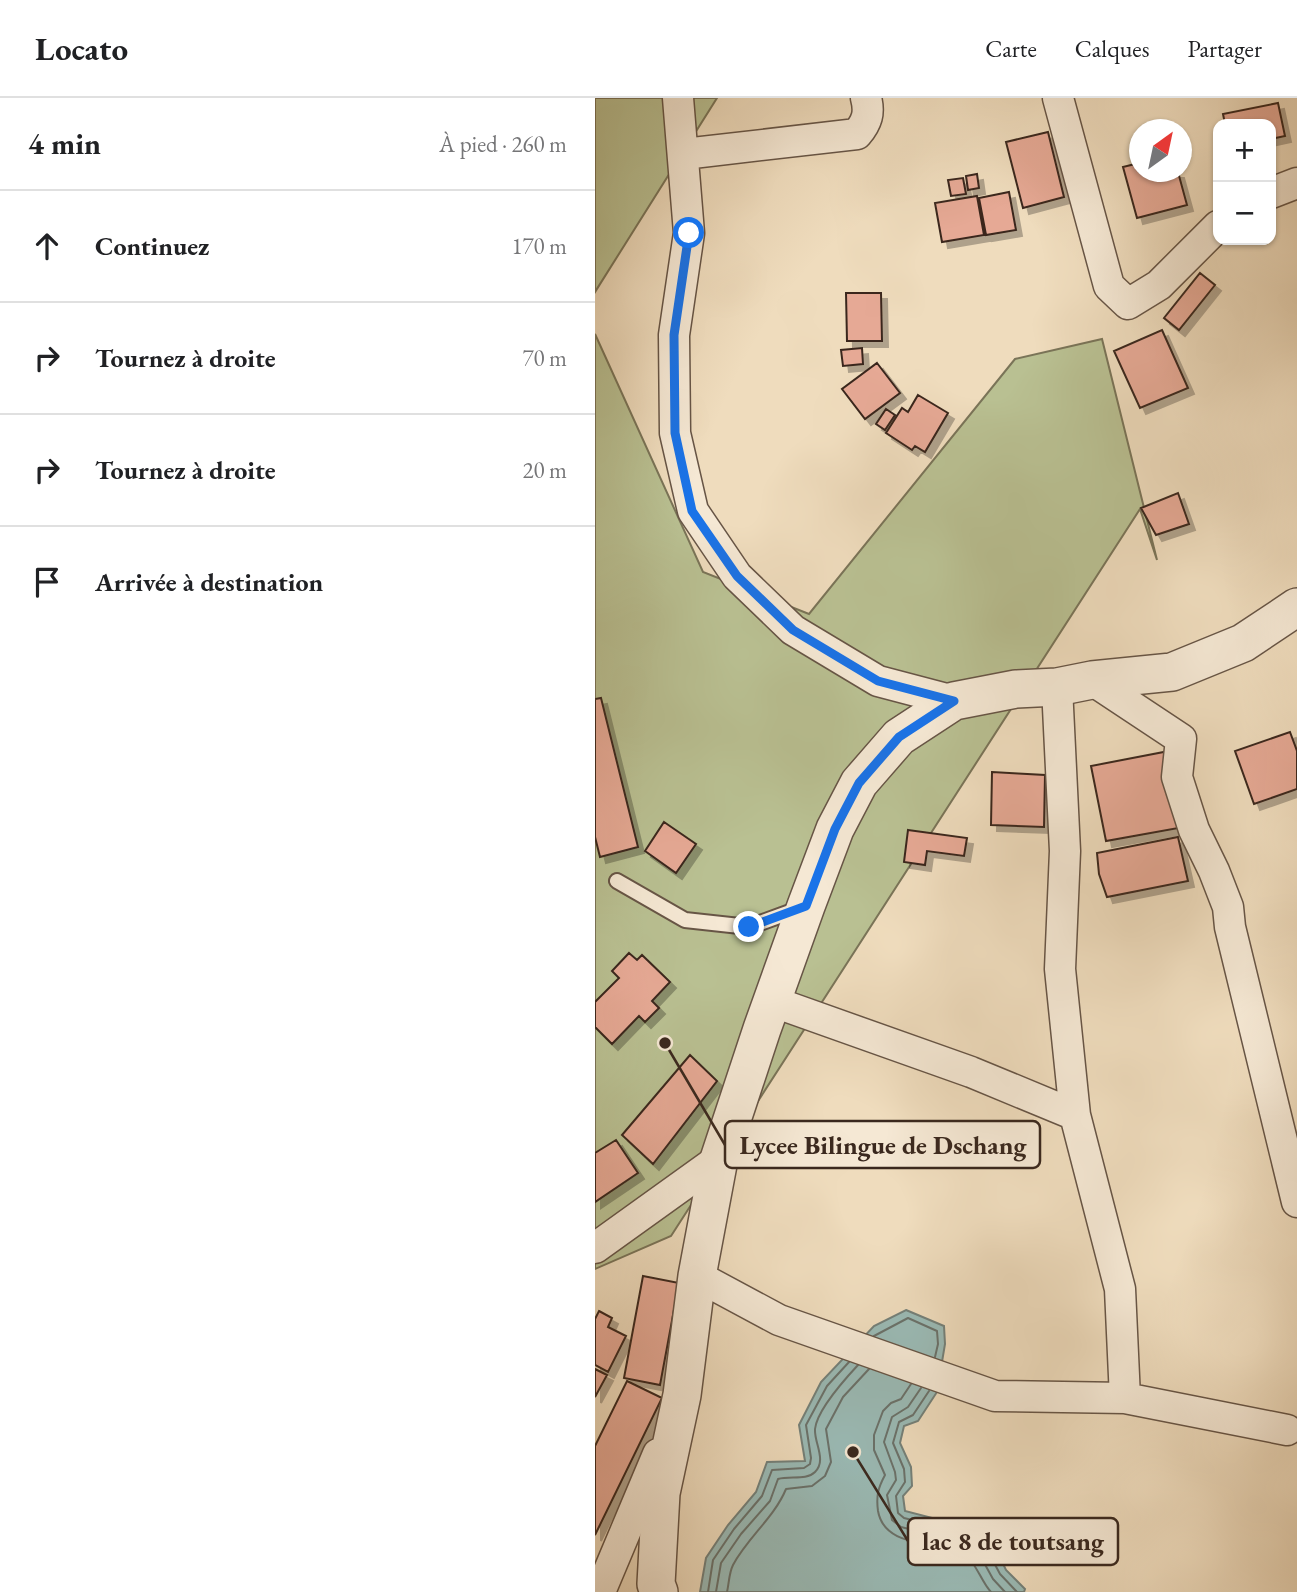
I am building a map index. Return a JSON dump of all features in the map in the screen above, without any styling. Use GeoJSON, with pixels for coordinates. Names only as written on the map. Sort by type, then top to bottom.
{"type":"FeatureCollection","features":[{"type":"Feature","properties":{"kind":"street"},"geometry":{"type":"LineString","coordinates":[[678,98],[689,233],[674,335],[675,433],[692,511],[737,576],[793,630],[878,681],[954,701]]}},
{"type":"Feature","properties":{"kind":"street"},"geometry":{"type":"LineString","coordinates":[[684,154],[857,134],[867,121],[869,108],[866,98]]}},
{"type":"Feature","properties":{"kind":"street"},"geometry":{"type":"LineString","coordinates":[[1058,98],[1109,286],[1128,304],[1159,285],[1213,231]]}},
{"type":"Feature","properties":{"kind":"street"},"geometry":{"type":"LineString","coordinates":[[1276,190],[1297,183]]}},
{"type":"Feature","properties":{"kind":"street"},"geometry":{"type":"LineString","coordinates":[[659,1592],[656,1584],[661,1493],[683,1395],[697,1276],[719,1159],[771,1001],[806,906],[835,829],[859,783],[899,737],[954,701],[1016,689],[1057,687],[1092,680],[1173,672],[1243,643],[1297,607]]}},
{"type":"Feature","properties":{"kind":"street"},"geometry":{"type":"LineString","coordinates":[[1092,680],[1181,739],[1177,777],[1194,830],[1228,906],[1297,1202]]}},
{"type":"Feature","properties":{"kind":"street"},"geometry":{"type":"LineString","coordinates":[[1057,687],[1065,851],[1060,969],[1075,1115],[1120,1289],[1125,1398]]}},
{"type":"Feature","properties":{"kind":"street"},"geometry":{"type":"LineString","coordinates":[[771,1001],[971,1072],[1075,1115]]}},
{"type":"Feature","properties":{"kind":"street"},"geometry":{"type":"LineString","coordinates":[[595,1248],[719,1159]]}},
{"type":"Feature","properties":{"kind":"street"},"geometry":{"type":"LineString","coordinates":[[697,1276],[779,1320],[995,1396],[1125,1398],[1287,1430]]}},
{"type":"Feature","properties":{"kind":"street"},"geometry":{"type":"LineString","coordinates":[[600,1592],[683,1395]]}},
{"type":"Feature","properties":{"kind":"lane"},"geometry":{"type":"LineString","coordinates":[[617,881],[685,920],[749,927],[806,906]]}},
{"type":"Feature","properties":{"kind":"green space"},"geometry":{"type":"Polygon","coordinates":[[[595,98],[717,98],[595,292],[595,98]]]}},
{"type":"Feature","properties":{"kind":"green space"},"geometry":{"type":"Polygon","coordinates":[[[595,334],[703,572],[809,614],[1015,359],[1102,339],[1157,560],[1140,509],[671,1236],[595,1269],[595,334]]]}},
{"type":"Feature","properties":{"kind":"water"},"geometry":{"type":"Polygon","coordinates":[[[906,1310],[944,1326],[945,1344],[937,1392],[918,1421],[904,1426],[900,1443],[911,1467],[912,1486],[903,1496],[905,1511],[967,1527],[991,1539],[1006,1570],[1025,1589],[1024,1592],[700,1592],[706,1558],[728,1525],[756,1492],[767,1462],[805,1461],[799,1425],[821,1382],[874,1326],[906,1310]]]}},
{"type":"Feature","properties":{"kind":"building"},"geometry":{"type":"Polygon","coordinates":[[[1278,103],[1285,136],[1276,138],[1276,119],[1224,119],[1223,114],[1278,103]]]}},
{"type":"Feature","properties":{"kind":"building"},"geometry":{"type":"Polygon","coordinates":[[[1048,132],[1064,197],[1023,208],[1006,142],[1048,132]]]}},
{"type":"Feature","properties":{"kind":"building"},"geometry":{"type":"Polygon","coordinates":[[[1129,166],[1129,182],[1181,182],[1187,205],[1137,218],[1123,167],[1129,166]]]}},
{"type":"Feature","properties":{"kind":"building"},"geometry":{"type":"Polygon","coordinates":[[[977,174],[979,188],[968,190],[966,176],[977,174]]]}},
{"type":"Feature","properties":{"kind":"building"},"geometry":{"type":"Polygon","coordinates":[[[963,178],[966,194],[951,196],[948,180],[963,178]]]}},
{"type":"Feature","properties":{"kind":"building"},"geometry":{"type":"Polygon","coordinates":[[[1009,192],[1016,230],[986,235],[979,198],[1009,192]]]}},
{"type":"Feature","properties":{"kind":"building"},"geometry":{"type":"Polygon","coordinates":[[[977,196],[984,235],[942,242],[935,203],[977,196]]]}},
{"type":"Feature","properties":{"kind":"building"},"geometry":{"type":"Polygon","coordinates":[[[1200,273],[1215,285],[1179,330],[1164,318],[1200,273]]]}},
{"type":"Feature","properties":{"kind":"building"},"geometry":{"type":"Polygon","coordinates":[[[846,293],[881,293],[882,341],[847,341],[846,293]]]}},
{"type":"Feature","properties":{"kind":"building"},"geometry":{"type":"Polygon","coordinates":[[[1162,330],[1188,388],[1140,408],[1114,351],[1162,330]]]}},
{"type":"Feature","properties":{"kind":"building"},"geometry":{"type":"Polygon","coordinates":[[[862,348],[863,364],[843,366],[841,350],[862,348]]]}},
{"type":"Feature","properties":{"kind":"building"},"geometry":{"type":"Polygon","coordinates":[[[877,363],[900,393],[865,419],[842,389],[877,363]]]}},
{"type":"Feature","properties":{"kind":"building"},"geometry":{"type":"Polygon","coordinates":[[[918,395],[948,413],[925,452],[915,446],[912,450],[886,433],[902,408],[908,412],[918,395]]]}},
{"type":"Feature","properties":{"kind":"building"},"geometry":{"type":"Polygon","coordinates":[[[886,409],[895,415],[885,430],[876,424],[886,409]]]}},
{"type":"Feature","properties":{"kind":"building"},"geometry":{"type":"Polygon","coordinates":[[[1178,493],[1189,524],[1156,535],[1141,508],[1178,493]]]}},
{"type":"Feature","properties":{"kind":"building"},"geometry":{"type":"Polygon","coordinates":[[[601,698],[638,847],[600,857],[595,837],[595,699],[601,698]]]}},
{"type":"Feature","properties":{"kind":"building"},"geometry":{"type":"Polygon","coordinates":[[[1290,732],[1297,751],[1297,789],[1254,804],[1235,751],[1290,732]]]}},
{"type":"Feature","properties":{"kind":"building"},"geometry":{"type":"Polygon","coordinates":[[[1169,751],[1184,827],[1106,841],[1091,766],[1169,751]]]}},
{"type":"Feature","properties":{"kind":"building"},"geometry":{"type":"Polygon","coordinates":[[[992,772],[1045,775],[1044,827],[991,825],[992,772]]]}},
{"type":"Feature","properties":{"kind":"building"},"geometry":{"type":"Polygon","coordinates":[[[664,822],[696,844],[676,873],[645,851],[664,822]]]}},
{"type":"Feature","properties":{"kind":"building"},"geometry":{"type":"Polygon","coordinates":[[[908,830],[967,838],[964,856],[927,851],[925,865],[904,862],[908,830]]]}},
{"type":"Feature","properties":{"kind":"building"},"geometry":{"type":"Polygon","coordinates":[[[1178,837],[1188,881],[1107,897],[1099,874],[1097,853],[1178,837]]]}},
{"type":"Feature","properties":{"kind":"building"},"geometry":{"type":"Polygon","coordinates":[[[629,953],[637,960],[642,955],[670,982],[652,1001],[659,1008],[645,1022],[639,1016],[612,1044],[595,1027],[595,1002],[619,978],[612,971],[629,953]]]}},
{"type":"Feature","properties":{"kind":"building"},"geometry":{"type":"Polygon","coordinates":[[[690,1055],[717,1081],[653,1164],[622,1135],[690,1055]]]}},
{"type":"Feature","properties":{"kind":"building"},"geometry":{"type":"Polygon","coordinates":[[[616,1140],[638,1173],[595,1202],[595,1153],[616,1140]]]}},
{"type":"Feature","properties":{"kind":"building"},"geometry":{"type":"Polygon","coordinates":[[[643,1276],[679,1283],[660,1385],[624,1378],[643,1276]]]}},
{"type":"Feature","properties":{"kind":"building"},"geometry":{"type":"Polygon","coordinates":[[[599,1311],[612,1318],[608,1327],[626,1336],[608,1372],[595,1365],[595,1319],[599,1311]]]}},
{"type":"Feature","properties":{"kind":"building"},"geometry":{"type":"Polygon","coordinates":[[[595,1369],[607,1375],[595,1397],[595,1369]]]}},
{"type":"Feature","properties":{"kind":"building"},"geometry":{"type":"Polygon","coordinates":[[[627,1381],[662,1398],[595,1535],[595,1446],[627,1381]]]}},
{"type":"Feature","properties":{"kind":"place","name":"Lycee Bilingue de Dschang"},"geometry":{"type":"Point","coordinates":[665,1043]}},
{"type":"Feature","properties":{"kind":"place","name":"lac 8 de toutsang"},"geometry":{"type":"Point","coordinates":[853,1452]}},
{"type":"Feature","properties":{"kind":"route"},"geometry":{"type":"LineString","coordinates":[[689,233],[674,335],[675,433],[692,511],[737,576],[793,630],[878,681],[954,701],[899,737],[859,783],[835,829],[806,906],[749,927]]}}]}
